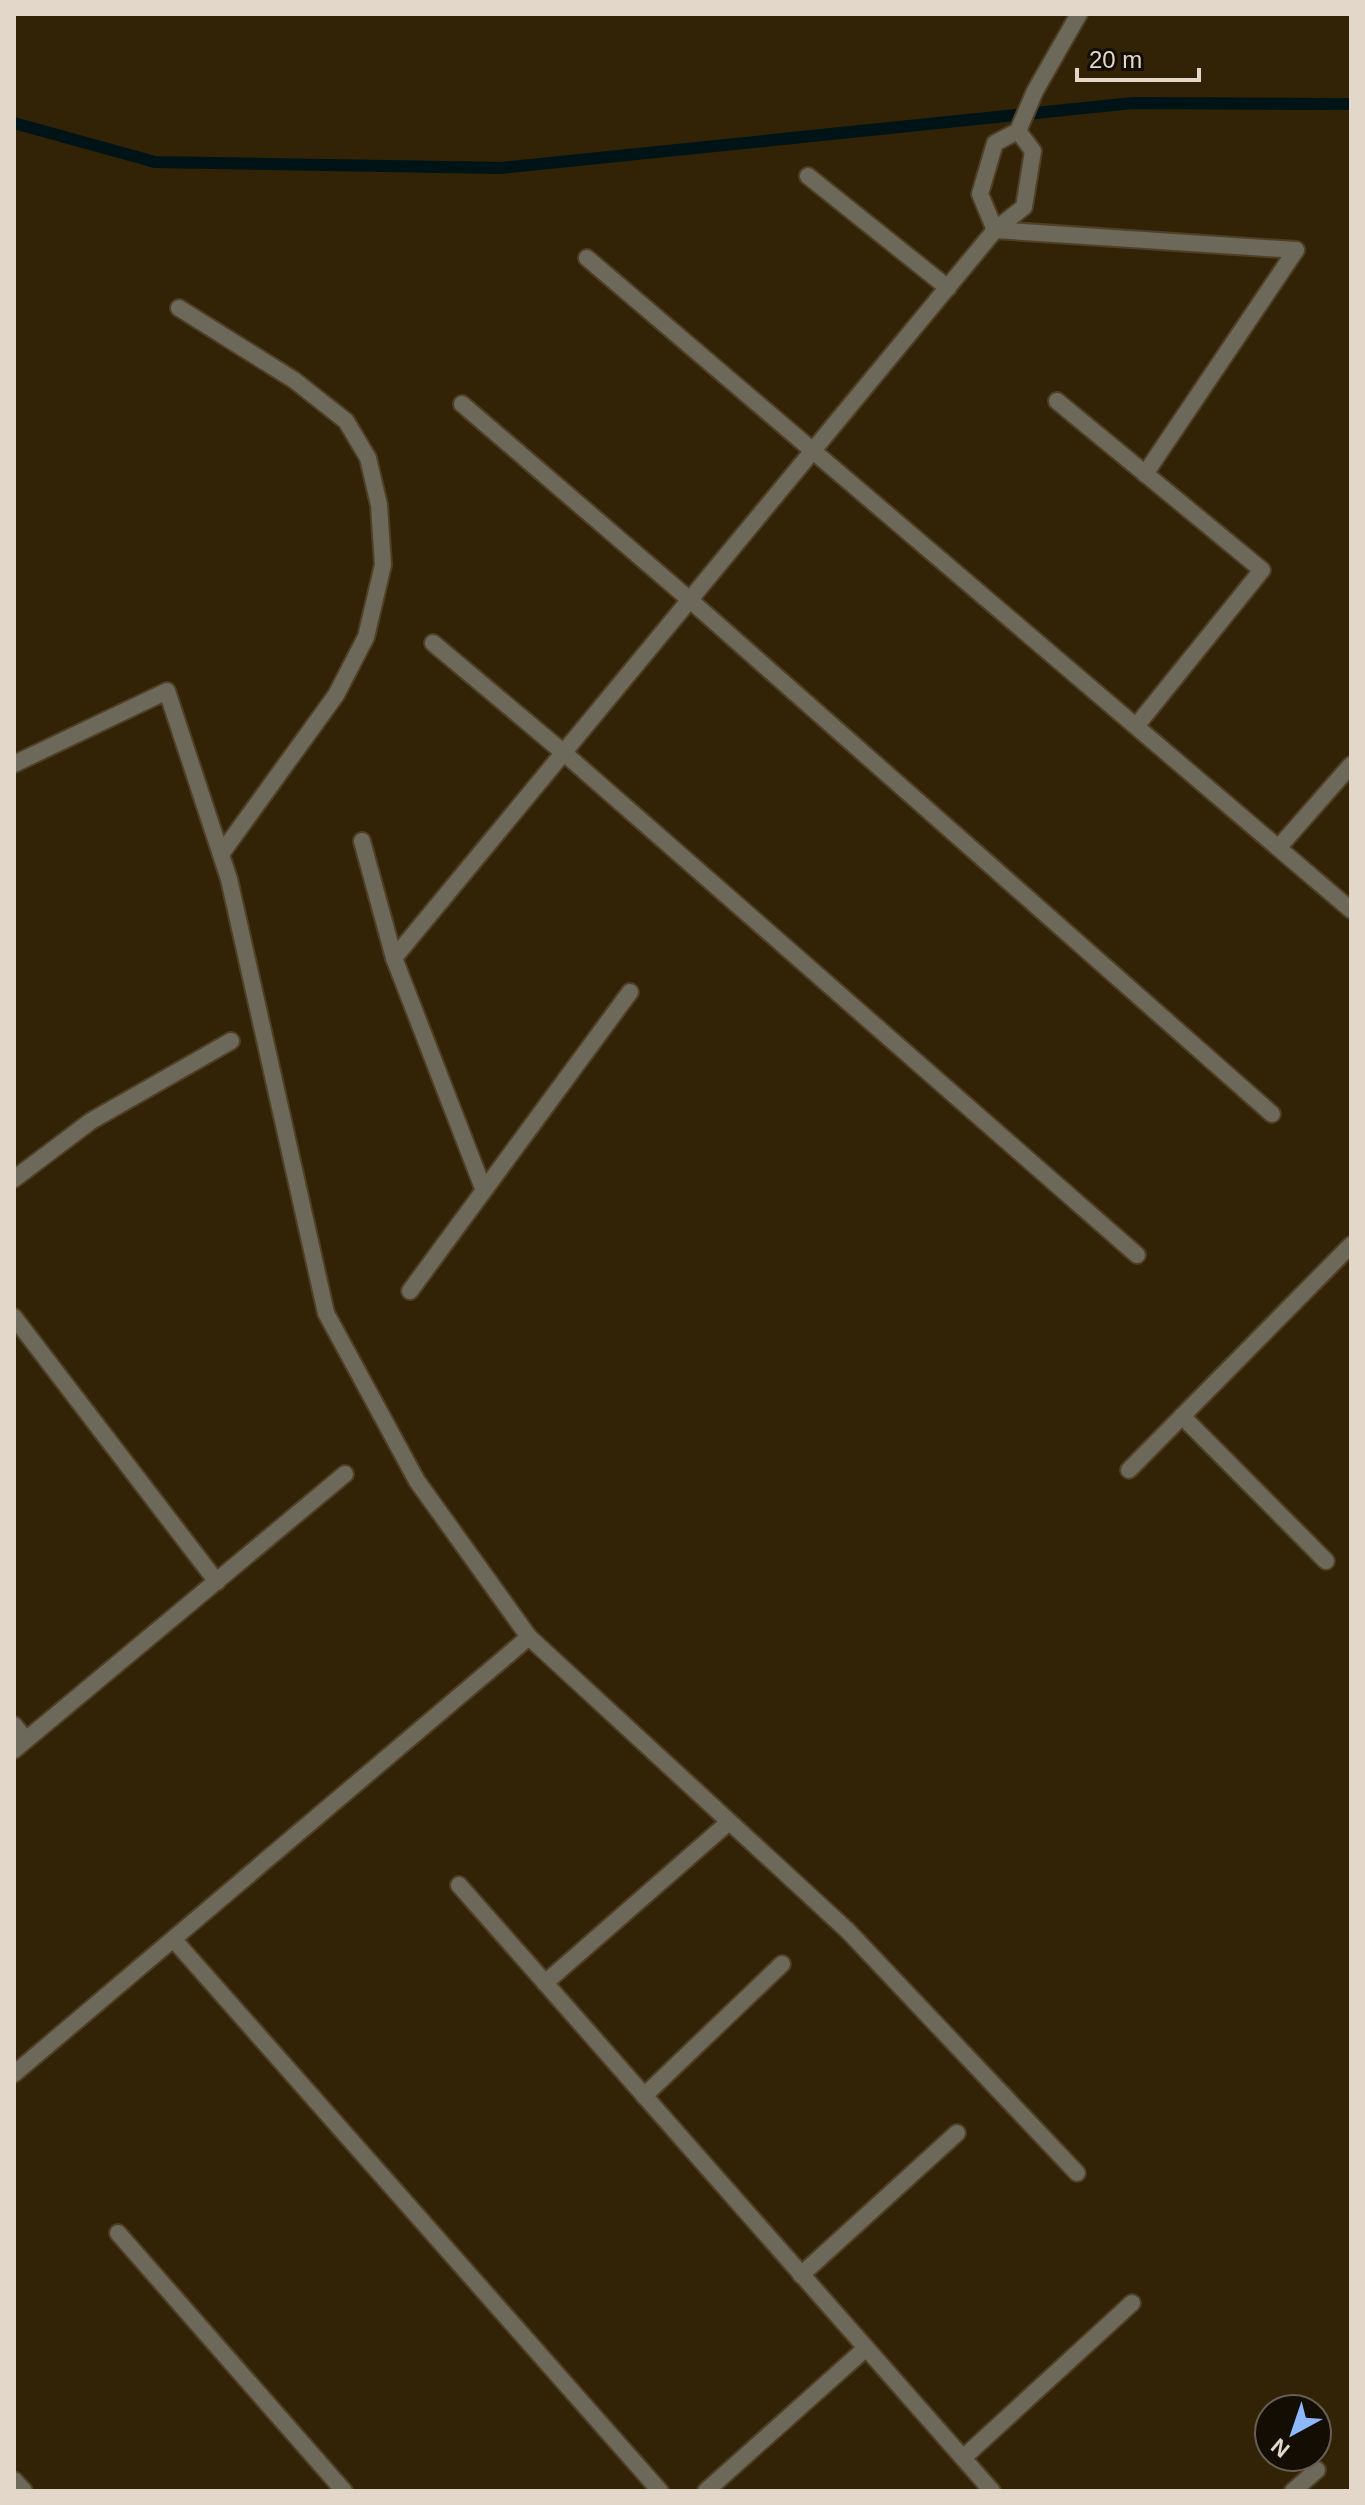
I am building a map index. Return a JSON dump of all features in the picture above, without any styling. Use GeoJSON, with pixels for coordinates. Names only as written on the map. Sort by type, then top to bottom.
{"type":"FeatureCollection","features":[{"type":"Feature","properties":{"kind":"street"},"geometry":{"type":"LineString","coordinates":[[995,230],[980,194],[995,143],[1018,131],[1035,91],[1079,14]]}},
{"type":"Feature","properties":{"kind":"street"},"geometry":{"type":"LineString","coordinates":[[394,958],[995,230],[1024,207],[1033,151],[1018,131]]}},
{"type":"Feature","properties":{"kind":"street"},"geometry":{"type":"LineString","coordinates":[[808,176],[948,288]]}},
{"type":"Feature","properties":{"kind":"street"},"geometry":{"type":"LineString","coordinates":[[995,230],[1296,250],[1145,474]]}},
{"type":"Feature","properties":{"kind":"street"},"geometry":{"type":"LineString","coordinates":[[587,258],[1351,910]]}},
{"type":"Feature","properties":{"kind":"street"},"geometry":{"type":"LineString","coordinates":[[179,308],[294,380],[346,421],[368,458],[379,505],[383,565],[366,637],[336,695],[221,854]]}},
{"type":"Feature","properties":{"kind":"street"},"geometry":{"type":"LineString","coordinates":[[1057,401],[1262,570],[1137,725]]}},
{"type":"Feature","properties":{"kind":"street"},"geometry":{"type":"LineString","coordinates":[[462,404],[690,600],[1272,1114]]}},
{"type":"Feature","properties":{"kind":"street"},"geometry":{"type":"LineString","coordinates":[[433,643],[564,753],[1137,1255]]}},
{"type":"Feature","properties":{"kind":"street"},"geometry":{"type":"LineString","coordinates":[[14,764],[167,691],[221,854],[326,1313],[417,1481],[529,1637],[848,1931],[1077,2173]]}},
{"type":"Feature","properties":{"kind":"street"},"geometry":{"type":"LineString","coordinates":[[1279,847],[1351,765]]}},
{"type":"Feature","properties":{"kind":"street"},"geometry":{"type":"LineString","coordinates":[[362,841],[394,958],[483,1188]]}},
{"type":"Feature","properties":{"kind":"street"},"geometry":{"type":"LineString","coordinates":[[410,1291],[630,992]]}},
{"type":"Feature","properties":{"kind":"street"},"geometry":{"type":"LineString","coordinates":[[14,1179],[91,1121],[231,1041]]}},
{"type":"Feature","properties":{"kind":"street"},"geometry":{"type":"LineString","coordinates":[[1129,1470],[1348,1253]]}},
{"type":"Feature","properties":{"kind":"street"},"geometry":{"type":"LineString","coordinates":[[14,1317],[217,1582]]}},
{"type":"Feature","properties":{"kind":"street"},"geometry":{"type":"LineString","coordinates":[[1182,1416],[1326,1561]]}},
{"type":"Feature","properties":{"kind":"street"},"geometry":{"type":"LineString","coordinates":[[14,1725],[20,1745],[345,1474]]}},
{"type":"Feature","properties":{"kind":"street"},"geometry":{"type":"LineString","coordinates":[[14,2074],[175,1941],[529,1637]]}},
{"type":"Feature","properties":{"kind":"street"},"geometry":{"type":"LineString","coordinates":[[545,1983],[729,1822]]}},
{"type":"Feature","properties":{"kind":"street"},"geometry":{"type":"LineString","coordinates":[[459,1885],[992,2491]]}},
{"type":"Feature","properties":{"kind":"street"},"geometry":{"type":"LineString","coordinates":[[175,1941],[660,2491]]}},
{"type":"Feature","properties":{"kind":"street"},"geometry":{"type":"LineString","coordinates":[[644,2096],[782,1964]]}},
{"type":"Feature","properties":{"kind":"street"},"geometry":{"type":"LineString","coordinates":[[801,2275],[957,2133]]}},
{"type":"Feature","properties":{"kind":"street"},"geometry":{"type":"LineString","coordinates":[[118,2233],[344,2491]]}},
{"type":"Feature","properties":{"kind":"street"},"geometry":{"type":"LineString","coordinates":[[963,2458],[1132,2303]]}},
{"type":"Feature","properties":{"kind":"street"},"geometry":{"type":"LineString","coordinates":[[706,2491],[866,2348]]}},
{"type":"Feature","properties":{"kind":"street"},"geometry":{"type":"LineString","coordinates":[[1293,2491],[1314,2473]]}},
{"type":"Feature","properties":{"kind":"street"},"geometry":{"type":"LineString","coordinates":[[14,2480],[24,2491]]}},
{"type":"Feature","properties":{"kind":"waterway"},"geometry":{"type":"LineString","coordinates":[[14,123],[155,162],[501,168],[1133,103],[1351,104]]}}]}
